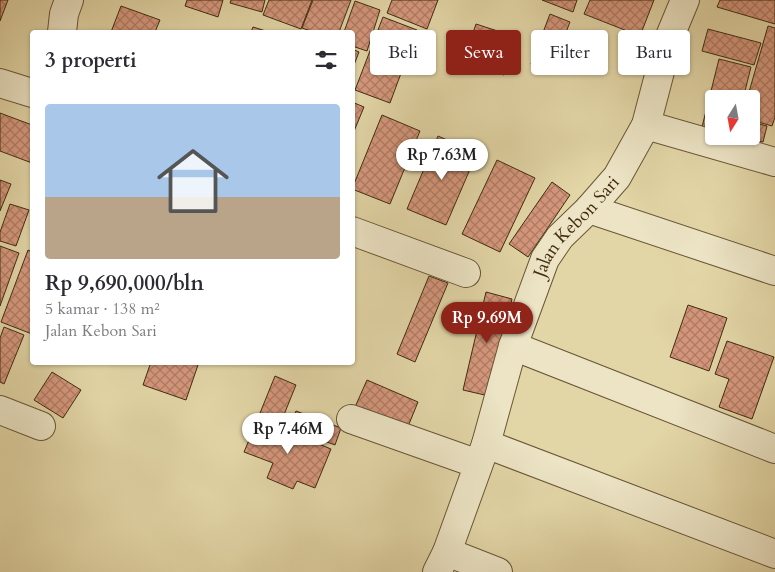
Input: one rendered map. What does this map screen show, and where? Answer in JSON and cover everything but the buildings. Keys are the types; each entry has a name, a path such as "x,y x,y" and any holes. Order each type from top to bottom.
{"street":[{"path":"62,30 64,14 69,0"},
{"name":"Jalan Kebon Sari","path":"442,562 482,454 513,346 545,259 560,237 589,209 617,177 646,125 668,41 684,0"},
{"path":"0,83 30,92"},
{"path":"646,125 775,162"},
{"path":"589,209 775,271"},
{"path":"355,232 466,273"},
{"path":"513,346 775,449"},
{"path":"0,410 41,426"},
{"path":"351,419 482,454 775,554"},
{"path":"442,562 498,572"}]}
